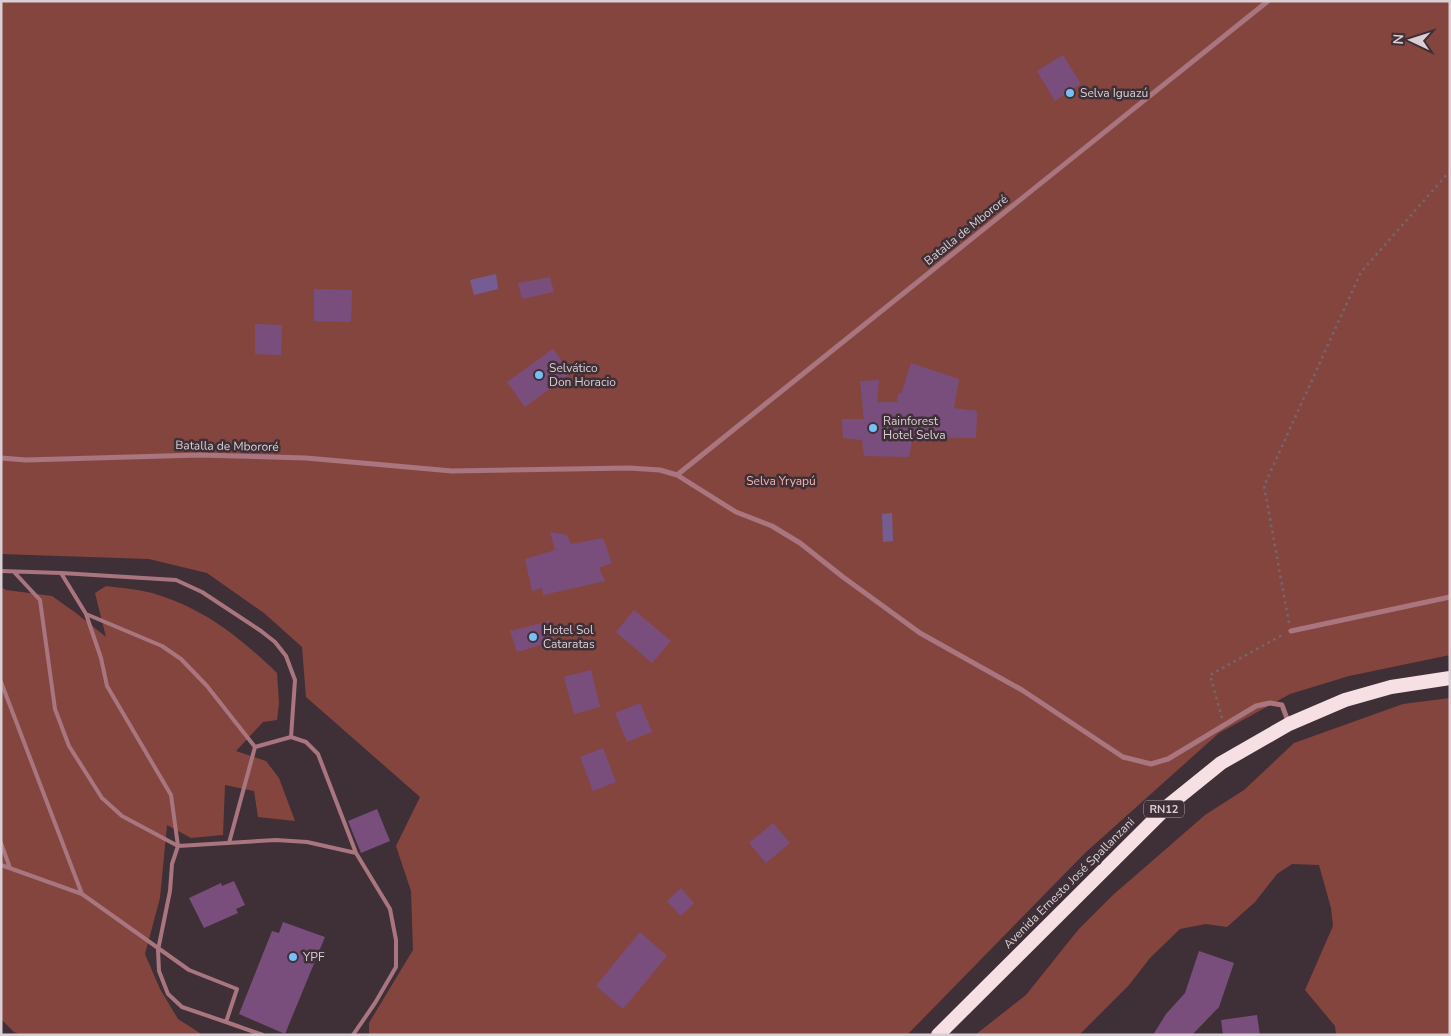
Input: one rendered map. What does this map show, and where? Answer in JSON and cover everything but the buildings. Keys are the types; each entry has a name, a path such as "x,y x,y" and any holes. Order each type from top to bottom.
{"highway":[{"name":"Avenida Ernesto José Spallanzani","path":"938,1035 1169,805 1222,763 1290,724 1345,700 1391,687 1450,678"}],"street":[{"name":"Batalla de Mbororé","path":"677,475 1268,1"},
{"name":"Batalla de Mbororé","path":"1,458 26,460 199,455 306,458 452,471 629,468 660,470 677,475 736,512 772,526 800,543 920,633 1022,690 1123,757 1150,764 1168,759 1256,706 1270,702 1282,705 1290,724"},
{"path":"1290,631 1450,597"}],"lane":[{"path":"1,571 176,580 202,592 261,631 275,642 286,656 295,680 291,737"},
{"path":"14,572 40,600 55,709 69,746 102,798 122,816 178,846 276,840 307,842 356,853"},
{"path":"61,573 86,614 101,658 107,686 171,795 178,846 172,864 170,891 158,950 159,971 168,994 182,1007 263,1035"},
{"path":"86,614 162,646 181,659 207,686 255,747"},
{"path":"1,682 82,894"},
{"path":"255,747 291,737 306,742 318,754 356,853 390,909 396,940 396,967 376,1003 353,1035"},
{"path":"229,843 255,747"},
{"path":"1,843 10,868"},
{"path":"1,865 82,894 158,950 189,970 237,989 226,1022"}],"path":[{"path":"1224,726 1210,675 1290,631 1264,486 1361,272 1450,171"}],"green space":[{"name":"Selva Yryapú","path":"1,1 1450,1 1450,655 1349,676 1290,694 1219,733 1085,853 907,1035 369,1035 369,1023 413,950 411,891 396,846 420,797 306,697 302,647 264,613 207,573 149,559 1,554"},
{"path":"106,586 152,593 171,599 204,615 234,635 277,673 279,703 277,720 263,722 236,751 266,761 279,778 295,821 258,817 254,791 225,785 223,835 191,838 167,825 160,898 145,954 160,989 178,1019 203,1035 22,1035 14,1032 1,1019 1,587 6,590 52,596 106,637 95,593"},
{"path":"1450,698 1450,1035 1336,1035 1335,1026 1305,990 1333,926 1331,908 1319,865 1292,864 1277,874 1255,902 1227,927 1206,924 1180,929 1150,958 1129,985 1079,1035 975,1035 1026,995 1078,930 1113,895 1205,815 1244,790 1294,743 1403,704"}],"shaded area":[{"path":"496,274 498,289 474,295 470,280"},
{"path":"892,513 893,541 883,542 882,514"}],"place":[{"name":"Selva Iguazú","path":"1070,93"},
{"name":"Selvático Don Horacio","path":"539,375"},
{"name":"Rainforest Hotel Selva","path":"873,428"},
{"name":"Hotel Sol Cataratas","path":"533,637"},
{"name":"YPF","path":"293,957"}]}
